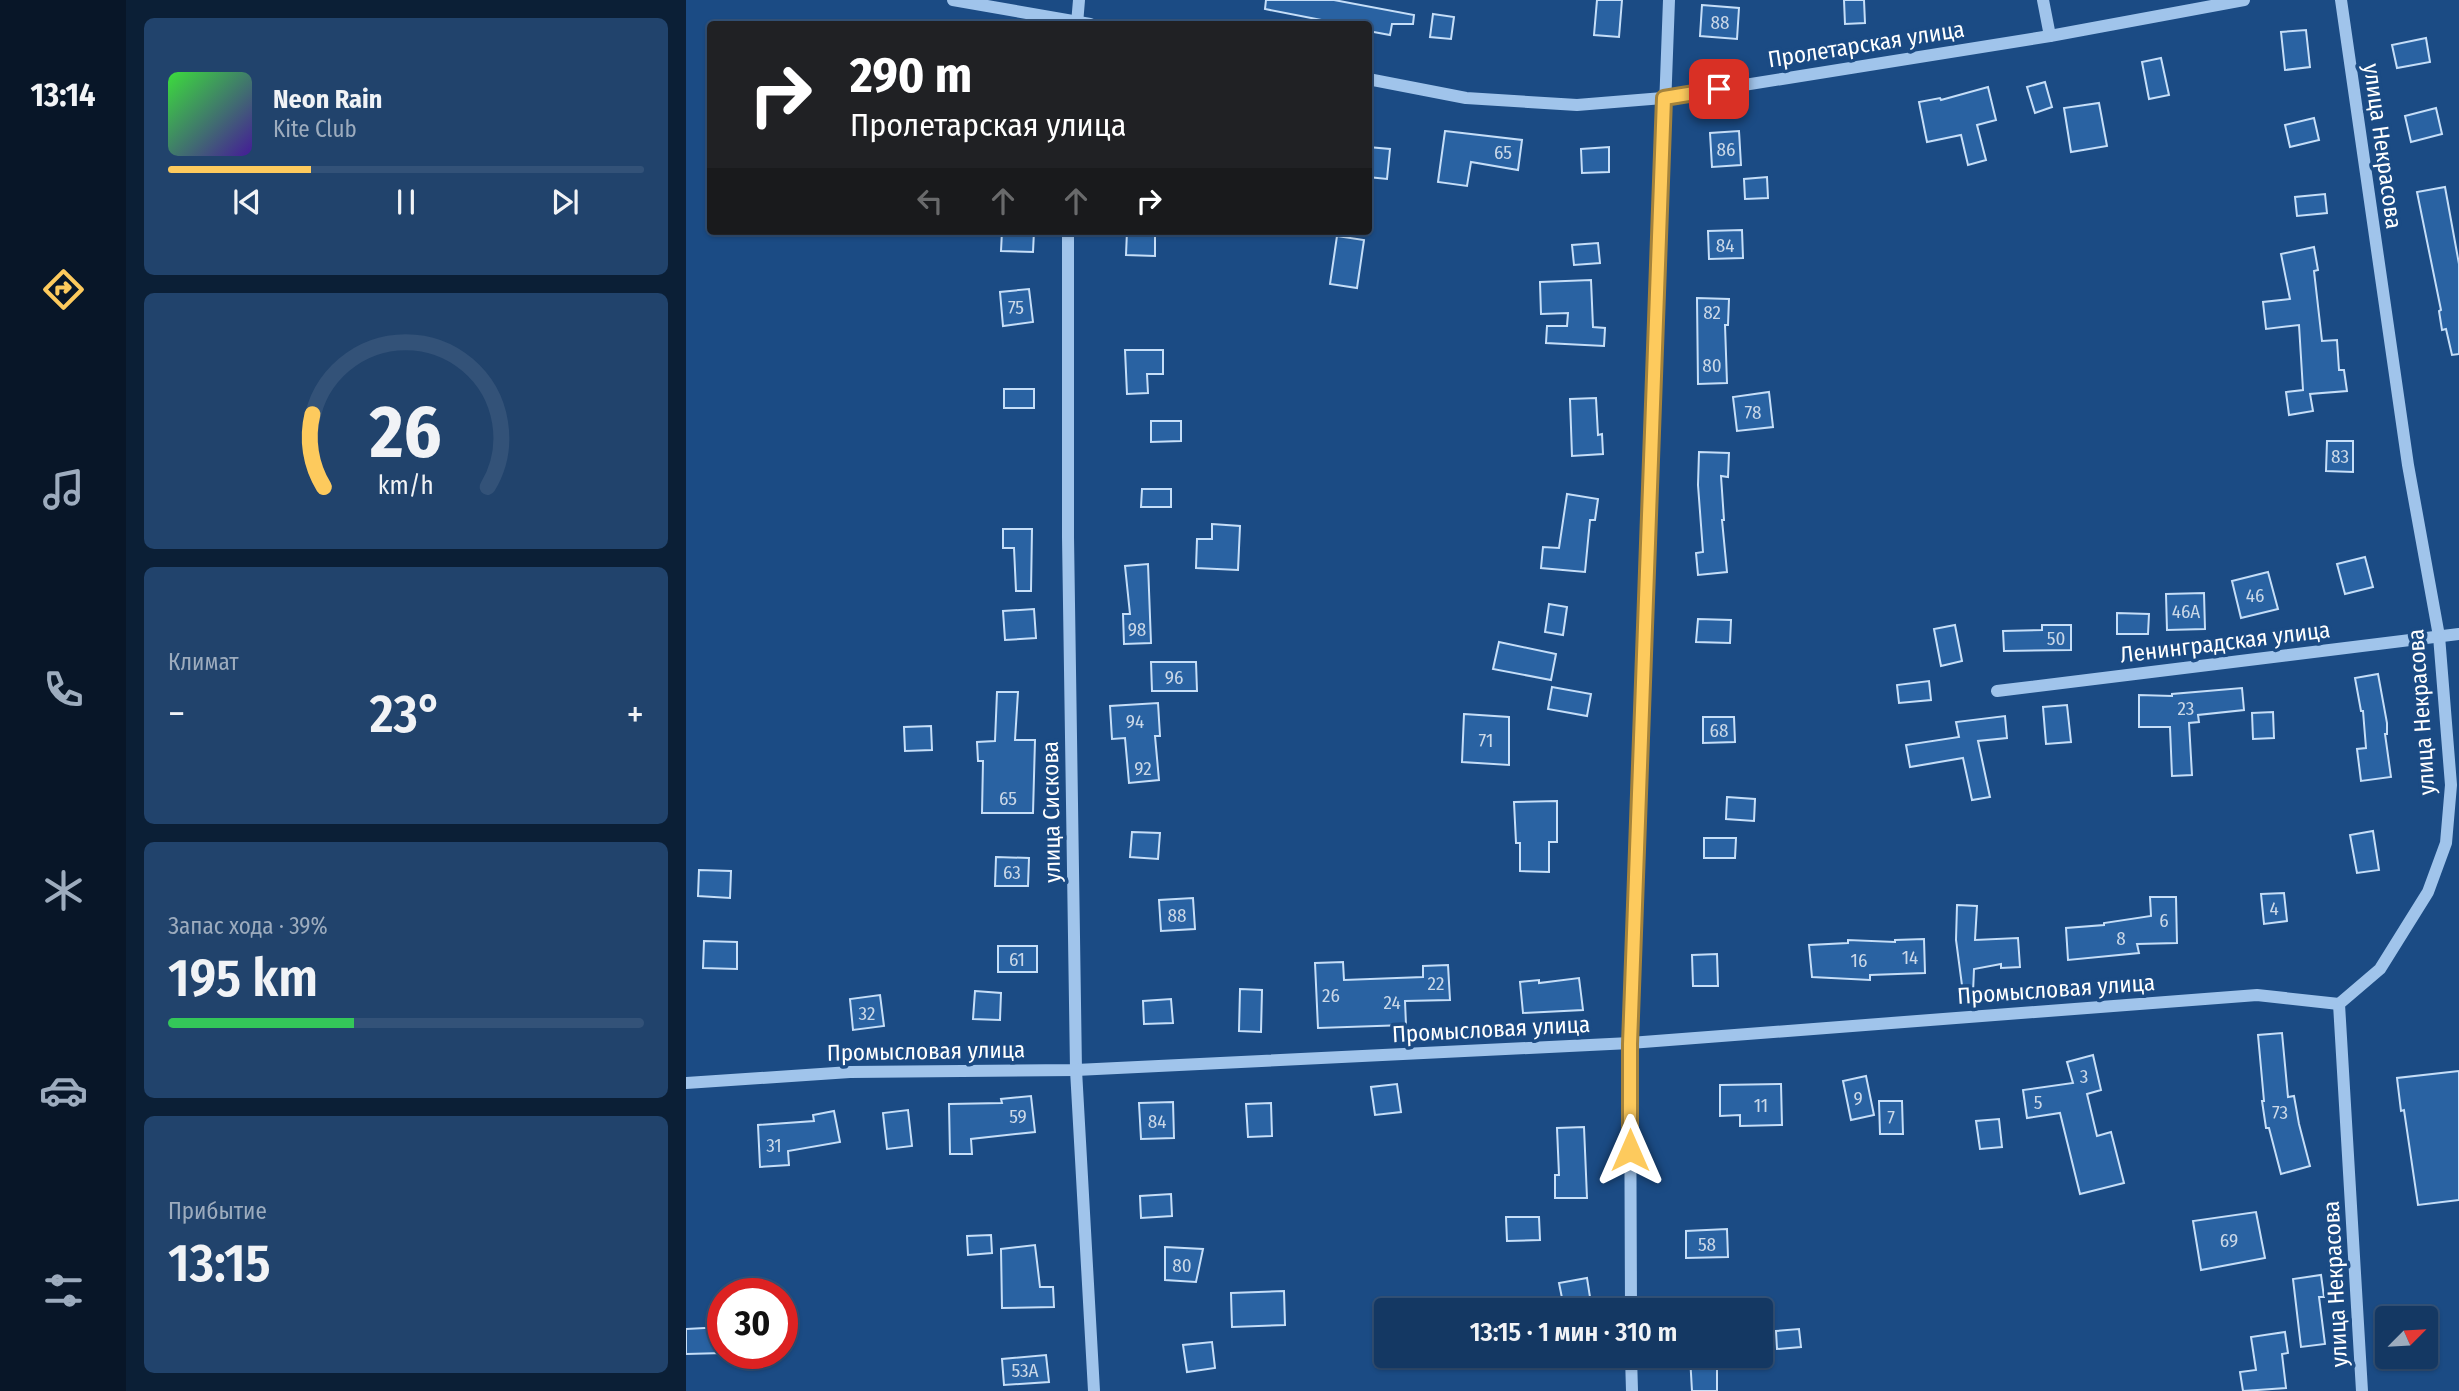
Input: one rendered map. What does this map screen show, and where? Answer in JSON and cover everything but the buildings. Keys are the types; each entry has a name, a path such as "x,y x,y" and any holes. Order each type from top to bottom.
{"street":[{"path":"953,0 1066,21"},
{"path":"1077,21 1079,0"},
{"path":"1631,1298 1630,1044 1668,0"},
{"path":"2043,0 2050,36"},
{"name":"Пролетарская улица","path":"1372,80 1466,98 1577,105 1664,98 2050,36 2244,0"},
{"name":"улица Некрасова","path":"2341,0 2408,465 2439,636 2451,785 2446,843 2428,892 2380,969 2339,1004 2362,1391"},
{"name":"улица Сискова","path":"1068,235 1068,537 1076,1070 1094,1391"},
{"name":"Ленинградская улица","path":"1997,691 2459,634"},
{"name":"Промысловая улица","path":"686,1083 850,1072 1076,1070 1630,1044 2257,995 2339,1004"},
{"path":"1631,1368 1632,1391"}],"route":[{"path":"1630,1150 1630,1044 1664,98 1719,89"}]}
